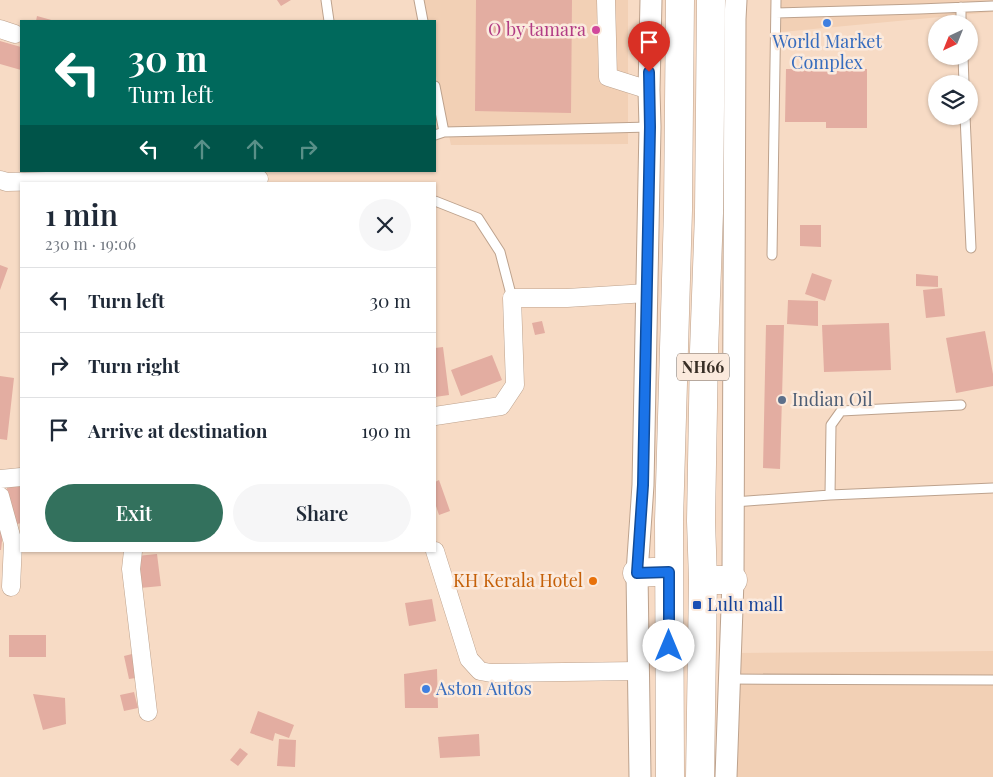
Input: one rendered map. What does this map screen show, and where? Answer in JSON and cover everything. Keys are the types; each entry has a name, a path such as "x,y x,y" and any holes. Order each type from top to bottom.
{"highway":[{"name":"NH66","path":"670,777 669,521 678,210 680,0"},
{"name":"NH66","path":"700,777 701,521 709,213 711,0"},
{"path":"637,573 669,572"},
{"path":"702,580 733,580"}],"street":[{"path":"606,0 608,77 649,90"},
{"path":"640,777 637,573 643,485 651,0"},
{"path":"726,777 733,580 736,0"},
{"path":"0,180 7,182 165,178 260,179"},
{"path":"436,416 501,406 515,385 512,298 567,298 647,293"},
{"path":"0,479 20,477"},
{"path":"0,496 13,543 11,587"},
{"path":"133,552 131,569 148,712"},
{"path":"435,552 469,658 480,671 491,673 638,671"}],"lane":[{"path":"326,0 329,20"},
{"path":"419,0 423,20"},
{"path":"772,255 776,0"},
{"path":"776,13 919,5 993,6"},
{"path":"961,7 961,15"},
{"path":"436,98 439,134 650,127"},
{"path":"966,125 971,248"},
{"path":"436,201 478,218 500,252 512,298"},
{"path":"830,495 831,425 841,411 961,405"},
{"path":"734,502 830,495 993,488"},
{"path":"729,679 993,680"}],"shaded area":[{"path":"421,0 628,0 628,144 451,145 436,76 436,20 425,20"},
{"name":"World Market Complex","path":"771,0 993,0 993,12 961,15 928,15 928,18 771,33"},
{"path":"993,651 993,777 734,777 735,653"}],"building":[{"path":"277,0 291,0 281,6"},
{"path":"476,0 572,0 571,113 475,111"},
{"path":"37,16 51,20 36,20"},
{"path":"0,41 20,47 20,70 0,64"},
{"path":"786,69 867,69 867,128 826,128 826,122 785,122"},
{"path":"800,225 821,225 821,247 800,246"},
{"path":"0,265 8,268 0,290"},
{"path":"812,273 832,280 825,301 805,294"},
{"path":"916,274 938,276 938,287 916,286"},
{"path":"942,288 945,316 926,318 923,290"},
{"path":"788,300 818,301 818,326 787,324"},
{"path":"542,321 545,333 535,335 532,323"},
{"path":"889,323 891,370 824,372 822,325"},
{"path":"766,325 784,325 780,469 763,468"},
{"path":"985,331 993,374 993,386 956,393 946,338"},
{"path":"443,347 449,395 436,397 436,348"},
{"path":"492,355 502,380 461,396 451,370"},
{"path":"0,376 14,378 7,440 0,439"},
{"path":"439,480 450,511 439,515 436,506 436,482"},
{"path":"20,481 20,523 13,525 6,483"},
{"path":"0,522 4,523 1,550 0,550"},
{"path":"157,554 161,586 140,588 137,556"},
{"path":"432,599 436,621 409,626 405,603"},
{"path":"9,635 46,635 46,657 9,657"},
{"path":"136,653 142,677 129,679 124,656"},
{"path":"437,669 438,708 405,708 404,674"},
{"path":"134,692 138,708 124,711 120,695"},
{"path":"33,694 65,698 66,724 43,730"},
{"path":"258,711 294,725 289,738 275,733 273,741 250,733"},
{"path":"479,734 480,756 440,758 438,737"},
{"path":"279,739 296,740 295,767 277,766"},
{"path":"240,748 248,754 238,766 230,760"}],"place":[{"name":"World Market Complex","path":"827,23"},
{"name":"O by tamara","path":"596,30"},
{"name":"Indian Oil","path":"782,400"},
{"name":"KH Kerala Hotel","path":"593,581"},
{"name":"Lulu mall","path":"697,605"},
{"name":"Aston Autos","path":"426,689"}],"route":[{"path":"649,72 650,127 644,466 637,573 669,572 669,646"}]}
